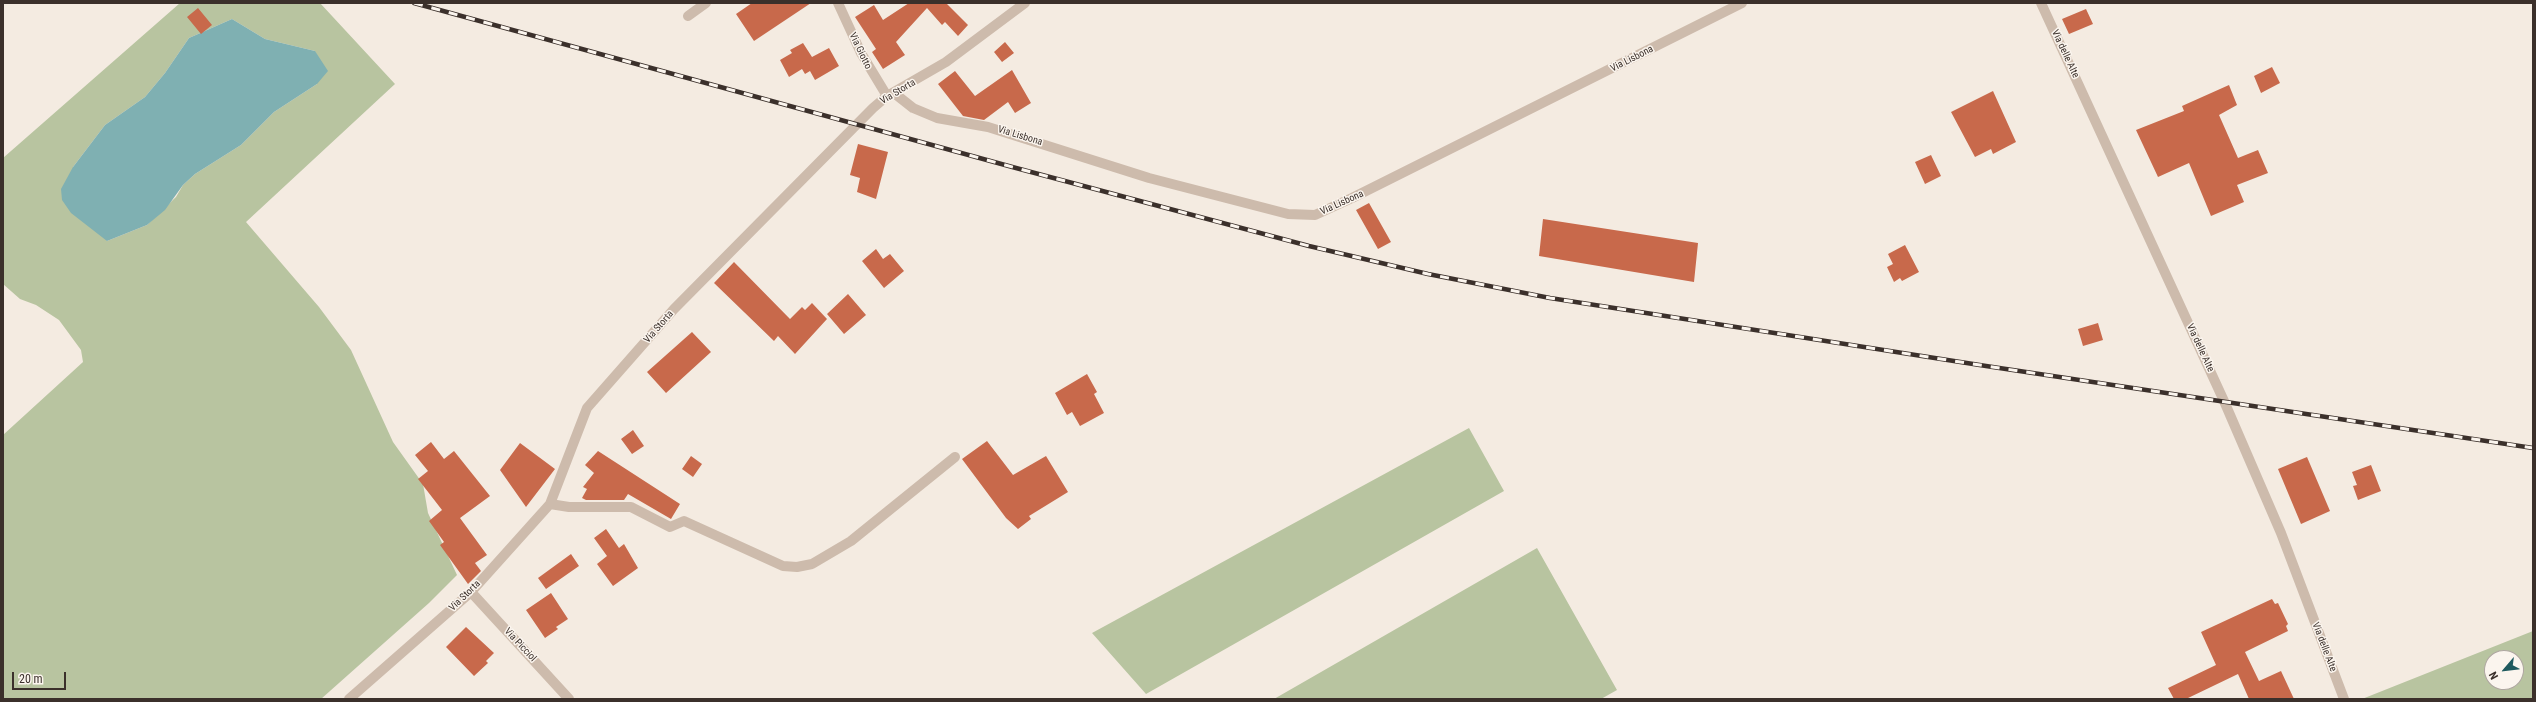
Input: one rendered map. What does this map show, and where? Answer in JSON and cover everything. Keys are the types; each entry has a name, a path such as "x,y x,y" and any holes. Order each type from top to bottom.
{"street":[{"path":"688,16 706,3"},
{"name":"Via Giotto","path":"838,3 864,58 890,95"},
{"name":"Via Storta","path":"349,699 471,592 550,504 587,408 674,309 734,246 890,95 946,62 1025,3"},
{"name":"Via Lisbona","path":"890,95 913,108 937,118 988,126 1149,178 1288,214 1315,215 1352,198 1742,3"},
{"name":"Via delle Alte","path":"2041,3 2224,401 2281,533 2344,699"},
{"path":"550,504 569,507 631,507 670,526 684,521 783,566 797,567 812,564 852,541 955,457"},
{"name":"Via Picciol","path":"471,592 569,699"}],"green space":[{"path":"180,3 320,3 395,84 246,222 319,307 351,350 393,442 423,484 428,513 457,575 429,603 321,699 3,699 3,435 83,362 81,350 59,320 36,305 20,299 3,284 3,158","holes":["232,19 265,39 315,51 317,84 274,112 241,145 195,174 183,185 176,197 147,225 107,241 73,167 105,125 145,97 165,73 189,38"]},
{"path":"1469,428 1504,491 1146,694 1092,633"},
{"path":"1537,548 1617,690 1601,699 1274,699"},
{"path":"2533,631 2533,699 2362,699 2484,650 2484,690 2524,690 2524,650 2485,650"}],"water":[{"path":"232,19 265,39 315,51 328,71 317,84 274,112 241,145 195,174 183,185 165,210 147,225 107,241 71,213 62,200 61,189 73,167 105,125 145,97 165,73 189,38"}],"building":[{"path":"752,3 811,3 754,41 736,14"},
{"path":"909,3 946,3 968,25 958,36 945,22 942,25 927,8 896,42 905,55 883,69 872,52 876,49 855,17 874,5 883,20"},
{"path":"198,8 212,25 201,34 187,17"},
{"path":"2086,9 2093,24 2069,34 2062,19"},
{"path":"1005,42 1014,53 1002,62 994,52"},
{"path":"803,43 812,57 829,48 839,66 815,80 810,71 805,74 802,69 789,77 780,60 792,53 790,50"},
{"path":"2272,67 2280,83 2261,93 2254,76"},
{"path":"1012,70 1031,103 1015,113 1008,102 984,120 963,116 938,84 955,71 975,96"},
{"path":"2229,85 2237,105 2219,115 2238,158 2258,150 2268,173 2237,185 2244,202 2211,216 2189,163 2158,177 2136,130 2184,111 2182,106"},
{"path":"1993,91 2016,142 1993,154 1991,149 1975,157 1951,112"},
{"path":"858,144 888,152 876,199 857,192 860,178 850,175"},
{"path":"1931,155 1941,176 1925,184 1915,162"},
{"path":"1369,203 1391,242 1378,249 1356,210"},
{"path":"1543,219 1698,243 1694,282 1539,256"},
{"path":"1905,245 1919,272 1902,281 1900,278 1894,282 1887,267 1893,264 1888,254"},
{"path":"876,249 883,259 890,254 904,271 884,288 862,261"},
{"path":"734,262 790,319 802,307 805,310 812,303 827,319 795,354 778,336 774,341 714,283"},
{"path":"848,294 866,315 844,334 827,314"},
{"path":"2098,323 2103,340 2083,346 2078,329"},
{"path":"692,332 711,352 666,393 647,372"},
{"path":"1087,374 1097,392 1094,394 1104,413 1080,426 1072,412 1067,415 1055,393"},
{"path":"633,430 644,446 632,454 621,439"},
{"path":"987,441 1013,475 1046,456 1068,492 1029,516 1031,519 1018,529 1006,518 962,459"},
{"path":"431,442 444,459 454,451 490,496 460,518 487,555 475,563 481,571 468,584 440,545 444,542 429,521 442,510 418,479 428,471 415,455"},
{"path":"520,443 555,469 526,507 500,470"},
{"path":"598,451 680,504 671,519 628,494 624,500 586,500 582,498 587,489 583,487 594,473 585,465"},
{"path":"691,456 702,464 693,477 682,469"},
{"path":"2307,457 2330,511 2301,524 2278,469"},
{"path":"2371,465 2381,491 2358,500 2353,486 2357,485 2352,472"},
{"path":"606,529 619,548 624,544 638,568 613,586 597,564 607,556 594,538"},
{"path":"571,554 579,566 546,589 538,578"},
{"path":"551,593 568,619 556,627 558,629 545,638 526,610"},
{"path":"2272,599 2275,604 2278,603 2288,624 2286,626 2288,631 2245,652 2259,681 2281,671 2294,699 2249,699 2238,674 2186,699 2174,699 2168,688 2216,665 2201,632"},
{"path":"466,627 494,653 486,661 488,663 474,676 446,647"}],"railway":[{"path":"414,3 1016,168 1309,246 1428,274 1550,298 1986,366 2533,448"}]}
